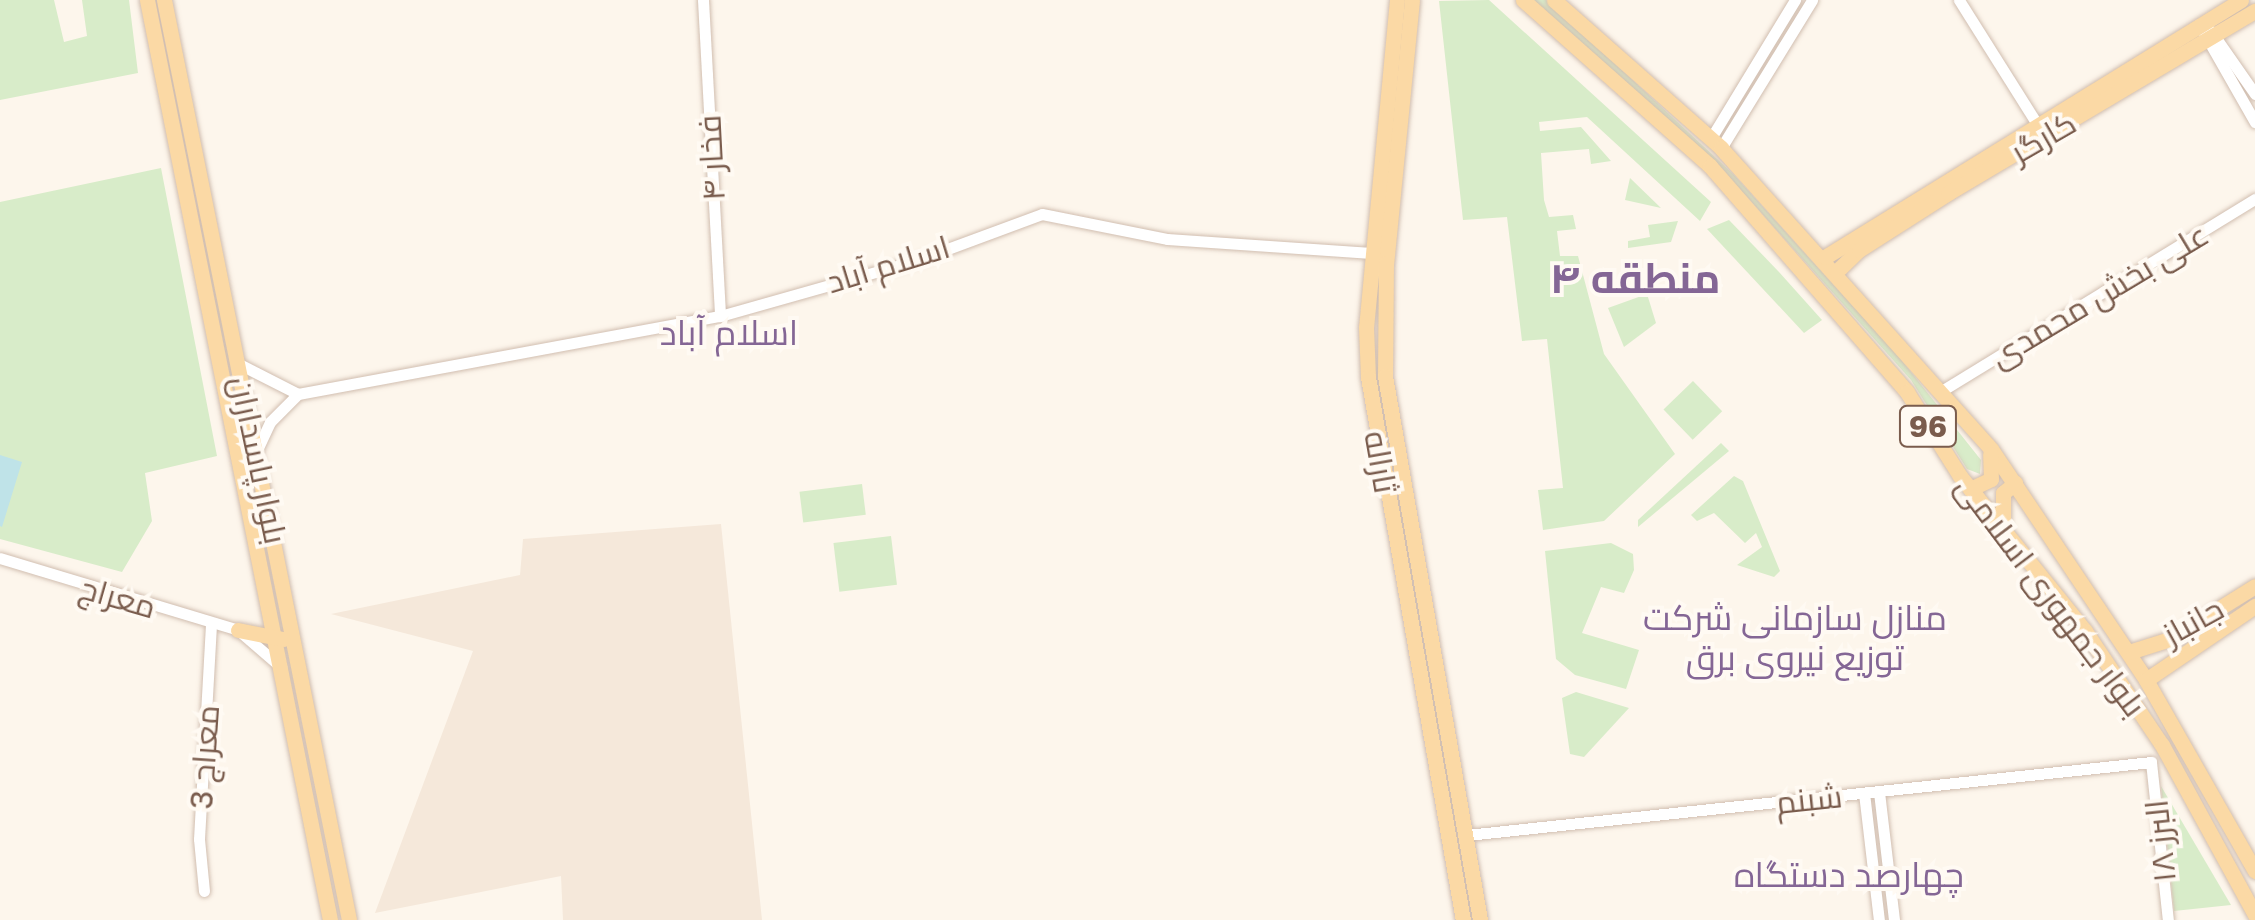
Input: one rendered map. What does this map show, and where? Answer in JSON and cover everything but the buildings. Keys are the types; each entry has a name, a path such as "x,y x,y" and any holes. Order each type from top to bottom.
{"main road":[{"name":"بلوار پاسداران","path":"146,0 330,920"},
{"name":"بلوار پاسداران","path":"164,0 296,641 349,920"},
{"name":"ثاراله","path":"1396,0 1372,253 1368,376 1467,836 1480,920"},
{"name":"ثاراله","path":"1412,0 1383,330 1396,502 1462,920"},
{"name":"بلوار جمهوری اسلامی","path":"1523,0 1710,166 1908,392 1970,489 2085,631 2162,745 2255,914"},
{"name":"بلوار جمهوری اسلامی","path":"1554,0 1716,143 1826,257 1985,442 2129,652 2255,870"},
{"name":"کارگر","path":"2010,147 2037,124 2241,0"},
{"name":"کارگر","path":"1826,257 1854,245 2010,147 2255,11"},
{"name":"کارگر","path":"1838,271 1854,245"},
{"path":"1970,489 1991,479 1996,467 1985,442"},
{"path":"2004,530 1999,507 2016,483"},
{"name":"جانباز","path":"2129,652 2170,639 2255,586"},
{"name":"جانباز","path":"2146,680 2255,606"},
{"path":"238,630 296,641"},
{"path":"2151,762 2162,745"}],"street":[{"name":"فخار ۴","path":"703,0 720,316"},
{"path":"1716,143 1720,124 1795,0"},
{"path":"1716,143 1733,131 1812,0"},
{"path":"1959,0 2037,124"},
{"path":"2199,24 2255,94"},
{"path":"2210,37 2255,122"},
{"path":"1720,124 1733,131"},
{"name":"علی بخش محمدی","path":"1942,390 2255,199"},
{"name":"اسلام آباد","path":"298,394 720,316 915,261 1042,214 1166,239 1372,253"},
{"path":"239,364 298,394 270,422 257,450"},
{"name":"معراج","path":"0,558 238,630"},
{"path":"238,630 259,625 268,604"},
{"name":"معراج 3","path":"204,891 199,838 210,623"},
{"path":"238,630 280,668"},
{"name":"شبنم","path":"1467,836 2151,762"},
{"name":"البرز ۱۸","path":"2151,762 2168,920"},
{"path":"1879,792 1894,920"},
{"path":"1864,793 1879,920"}],"shaded area":[{"path":"721,524 762,920 563,920 561,876 375,913 473,651 331,614 520,575 523,539"}],"green space":[{"path":"0,0 54,0 64,42 87,36 82,0 129,0 138,73 0,100"},
{"path":"1489,0 1711,202 1700,221 1587,117 1539,122 1540,131 1581,127 1611,161 1591,164 1589,149 1541,153 1544,200 1549,217 1573,215 1576,229 1557,231 1560,256 1578,256 1604,354 1675,454 1604,521 1543,530 1538,490 1563,488 1547,339 1522,341 1507,217 1463,220 1439,1"},
{"path":"1534,0 1546,0 1733,174 1899,357 1981,460 1980,474 1967,469 1911,380 1749,199"},
{"path":"161,168 217,456 145,473 152,521 122,572 0,539 0,202"},
{"path":"1630,178 1661,208 1625,200"},
{"path":"1729,220 1822,320 1804,333 1707,229"},
{"path":"1678,221 1671,242 1628,248 1628,241 1650,237 1648,225"},
{"path":"1647,294 1656,323 1624,347 1608,308"},
{"path":"1693,381 1722,411 1693,440 1664,409"},
{"path":"1721,443 1729,451 1638,527 1638,520"},
{"path":"1734,476 1743,481 1780,571 1774,577 1737,565 1762,547 1756,533 1745,543 1714,513 1697,521 1691,515"},
{"path":"862,484 866,515 803,522 799,492"},
{"path":"891,536 897,585 839,592 833,543"},
{"path":"1611,543 1633,554 1634,570 1624,593 1601,587 1582,633 1639,650 1626,689 1575,675 1556,659 1545,551"},
{"path":"1576,692 1629,708 1584,757 1570,754 1562,698"},
{"path":"2161,786 2231,905 2174,911"}],"water":[{"path":"0,455 22,462 2,527 0,526"}],"district":[{"name":"منطقه ۴","path":"1635,277"},
{"name":"اسلام آباد","path":"729,332"},
{"name":"منازل سازمانی شرکت توزیع نیروی برق","path":"1795,637"},
{"name":"چهارصد دستگاه","path":"1849,874"}]}
